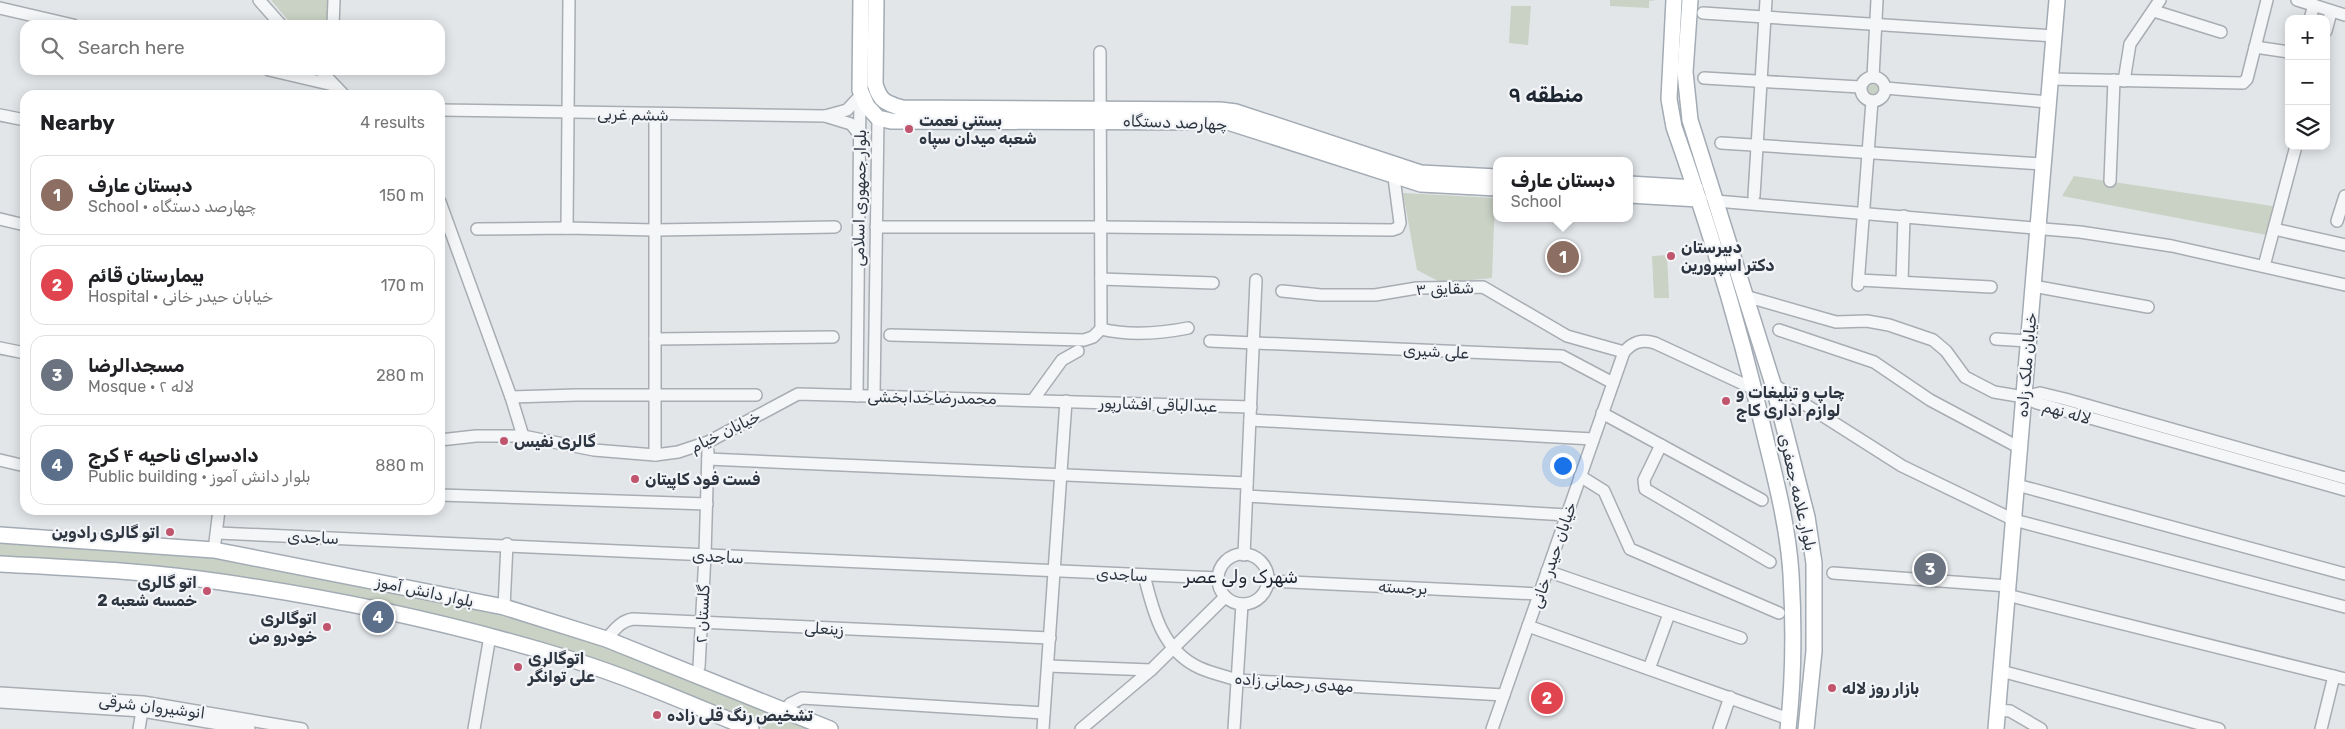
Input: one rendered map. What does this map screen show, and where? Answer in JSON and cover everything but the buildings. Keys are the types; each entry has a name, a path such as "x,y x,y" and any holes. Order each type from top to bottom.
{"main road":[{"name":"بلوار جمهوری اسلامی","path":"860,93 861,0"},
{"name":"چهارصد دستگاه","path":"876,0 875,84 879,96 888,104 902,108 1101,115 1228,122 1421,178 1493,187"},
{"name":"بلوار علامه جعفری","path":"1674,0 1670,99 1674,127 1730,297 1754,389 1782,511 1791,572 1794,652 1789,724"},
{"name":"بلوار علامه جعفری","path":"1690,0 1686,101 1692,127 1773,384 1805,509 1811,542 1814,563 1814,651 1806,729"},
{"name":"خیابان ملک زاده","path":"1996,729 2056,0"},
{"path":"860,93 867,106 878,118"},
{"name":"چهارصد دستگاه","path":"878,118 891,121 1101,115"},
{"name":"چهارصد دستگاه","path":"1421,178 1493,177"},
{"path":"1633,185 1697,193"},
{"path":"1633,195 1697,193"},
{"path":"1782,511 1795,517 1801,515 1805,509"},
{"path":"1787,545 1791,536 1797,532 1805,534 1811,542"},
{"name":"بلوار دانش آموز","path":"0,535 214,550 504,608 606,639 830,729"},
{"name":"بلوار دانش آموز","path":"0,564 129,572 221,582 386,611 490,636 575,661 751,729"}],"street":[{"path":"259,0 277,20"},
{"path":"333,20 334,0"},
{"path":"567,228 569,0"},
{"path":"1754,196 1766,0"},
{"path":"1873,76 1877,0"},
{"path":"2110,181 2119,81 2130,44 2160,0"},
{"path":"2050,79 2243,83 2247,79 2267,0"},
{"path":"2296,0 2345,15"},
{"path":"2311,15 2314,5"},
{"path":"0,8 52,20"},
{"path":"2154,11 2221,32"},
{"path":"1703,13 2054,36"},
{"path":"2255,47 2285,51"},
{"path":"890,335 1084,340 1093,337 1101,329 1100,52"},
{"path":"292,75 332,84"},
{"path":"324,75 339,90"},
{"path":"1873,76 1882,81 1885,88 1880,99 1872,102 1864,99 1860,87 1864,80 1873,76"},
{"path":"1704,78 1860,87"},
{"path":"1885,88 2048,102"},
{"path":"825,116 847,110 860,93"},
{"name":"بلوار جمهوری اسلامی","path":"857,396 860,93"},
{"path":"1872,102 1858,282 1902,282 1991,287"},
{"name":"ششم غربی","path":"445,110 825,116"},
{"path":"655,114 655,455"},
{"path":"0,115 20,119"},
{"path":"825,116 851,124 860,135"},
{"name":"بلوار جمهوری اسلامی","path":"874,396 878,118"},
{"path":"1721,143 2043,164"},
{"path":"2264,266 2295,150"},
{"path":"876,227 1392,230 1398,228 1400,223 1393,170"},
{"path":"2337,221 2345,196"},
{"path":"1716,201 2038,227 2172,246 2345,285"},
{"path":"1902,282 1904,216"},
{"path":"0,219 20,224"},
{"path":"445,220 511,397 523,436"},
{"path":"478,229 567,228 655,230 835,227"},
{"path":"2274,229 2345,245"},
{"path":"1101,279 1213,283"},
{"path":"1244,554 1256,280"},
{"path":"2033,286 2148,307"},
{"name":"شقایق ۳","path":"1282,291 1321,295 1375,295 1417,288 1483,287 1567,336 1624,352"},
{"name":"لاله نهم","path":"1745,296 1836,322 1876,322 1919,335 1941,345 1965,378 1994,392 2024,396 2040,393 2065,399 2340,483"},
{"path":"1101,329 1122,334 1160,333 1188,328"},
{"path":"1779,330 1874,362 1930,400 2020,448"},
{"path":"655,339 833,337"},
{"path":"1996,339 2028,342"},
{"path":"1624,352 1630,346 1646,340 1754,389"},
{"name":"علی شیری","path":"1210,341 1562,356 1613,383"},
{"path":"0,348 20,352"},
{"path":"1032,400 1062,360 1078,351"},
{"name":"خیابان حیدر خانی","path":"1492,729 1624,352"},
{"path":"1773,384 1902,466 2014,520 2345,607"},
{"name":"محمدرضاخدابخشی","path":"798,394 1066,401"},
{"name":"خیابان خیام","path":"445,439 476,436 523,436 594,450 655,455 678,452 708,442 798,394"},
{"path":"511,397 756,395"},
{"path":"1043,729 1066,401"},
{"name":"عبدالباقی افشارپور","path":"1066,401 1250,407"},
{"path":"1602,413 1762,500"},
{"path":"1250,420 1593,439"},
{"name":"گلستان ۲","path":"699,667 706,555 708,442"},
{"path":"1661,445 1644,480 1645,488 1770,562"},
{"path":"708,459 1247,483"},
{"path":"0,460 20,465"},
{"path":"1580,476 1604,490 1630,549 1779,613"},
{"path":"2016,485 2345,574"},
{"path":"445,495 707,504"},
{"path":"1247,496 1567,515"},
{"path":"214,550 220,515"},
{"name":"ساجدی","path":"218,533 507,544 1218,578"},
{"path":"504,608 507,544"},
{"path":"1244,554 1258,560 1267,573 1268,580 1266,588 1257,600 1242,604 1225,597 1218,585 1218,578 1220,570 1229,559 1244,554"},
{"path":"1547,571 1741,638"},
{"path":"1833,573 2008,590 2340,678 2321,729"},
{"name":"مهدی رحمانی زاده","path":"1144,575 1154,616 1171,648 1198,667 1237,680 1504,695"},
{"name":"برجسته","path":"1268,580 1539,594"},
{"path":"1082,729 1151,670 1171,648 1225,597"},
{"path":"1234,729 1242,604"},
{"path":"1649,669 1669,614"},
{"name":"زینعلی","path":"606,639 625,620 1050,638"},
{"path":"1528,626 1730,697 1789,724"},
{"path":"474,729 490,636"},
{"path":"1048,666 1151,670"},
{"path":"2001,671 2219,729"},
{"name":"انوشیروان شرقی","path":"0,693 143,702 302,729"},
{"path":"1719,729 1730,697"},
{"path":"784,710 790,704 802,698 1044,713"},
{"name":"انوشیروان شرقی","path":"0,702 142,711 249,729"},
{"path":"1998,710 2010,711 2041,729"},
{"path":"139,729 142,711"}],"shaded area":[{"path":"271,0 328,0 327,20 288,20"},
{"path":"1610,0 1657,0 1649,1 1649,8 1610,6"},
{"path":"1511,6 1531,6 1528,45 1509,43"},
{"path":"1873,78 1881,81 1884,89 1881,97 1873,100 1865,97 1862,89 1865,81"},
{"path":"2074,176 2279,207 2272,236 2062,196"},
{"path":"1403,193 1493,198 1492,278 1442,283 1417,270"},
{"path":"1667,255 1669,298 1654,298 1652,256"},
{"path":"0,540 213,554 502,613 618,649 811,729 765,729 575,655 482,626 268,584 0,558"}],"place":[{"name":"بستنی نعمت شعبه میدان سپاه","path":"909,129"},
{"name":"دبیرستان دکتر اسپرورین","path":"1671,256"},
{"name":"دبستان عارف","path":"1563,257"},
{"name":"چاپ و تبلیغات و لوازم اداری کاج","path":"1726,401"},
{"name":"گالری نفیس","path":"504,441"},
{"name":"فست فود کاپیتان","path":"635,479"},
{"name":"اتو گالری رادوین","path":"170,532"},
{"name":"مسجدالرضا","path":"1930,569"},
{"name":"اتو گالری خمسه شعبه 2","path":"207,591"},
{"name":"دادسرای ناحیه ۴ کرج","path":"378,617"},
{"name":"اتوگالری خودرو من","path":"327,627"},
{"name":"اتوگالری علی توانگر","path":"518,667"},
{"name":"بازار روز لاله","path":"1832,688"},
{"name":"بیمارستان قائم","path":"1547,698"},
{"name":"تشخیص رنگ قلی زاده","path":"657,715"}],"district":[{"name":"منطقه ۹","path":"1546,95"},
{"name":"شهرک ولی عصر","path":"1241,577"}]}
